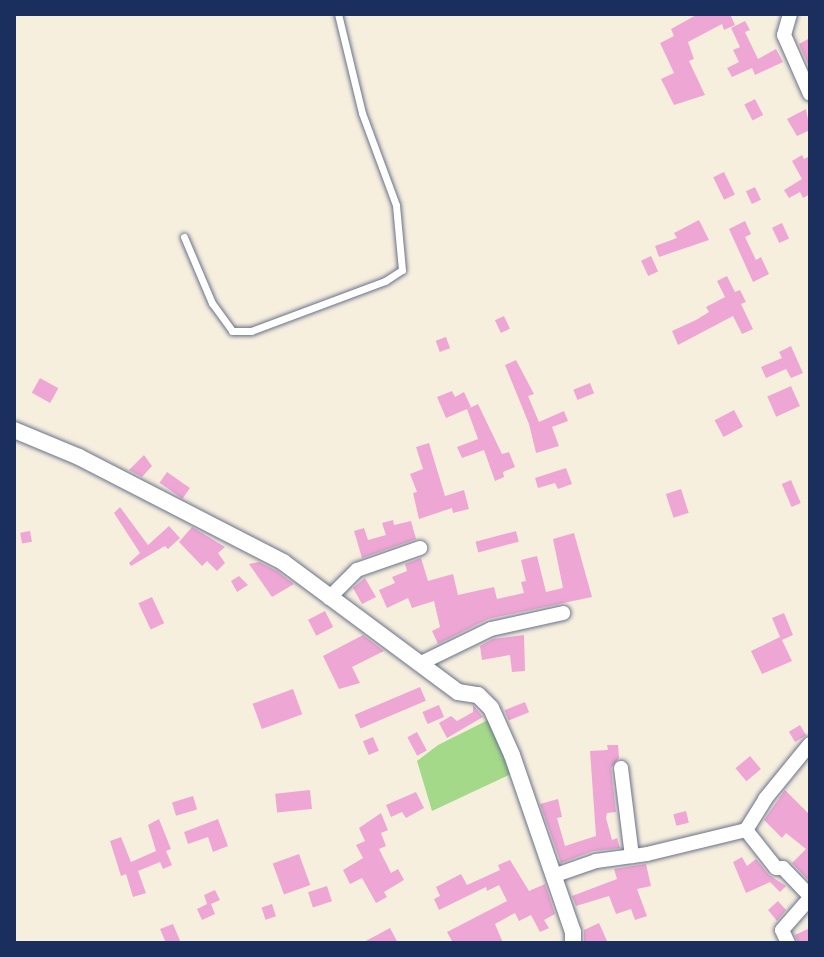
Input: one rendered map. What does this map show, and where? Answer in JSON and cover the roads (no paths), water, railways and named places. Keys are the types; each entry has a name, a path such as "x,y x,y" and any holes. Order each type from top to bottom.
{"street":[{"path":"790,14 784,35 810,94"},
{"path":"14,430 79,457 283,562 458,692 478,695 491,708 512,755 573,932 573,943"},
{"path":"329,598 357,570 420,548"},
{"path":"419,664 491,629 563,613"},
{"path":"553,876 596,861 746,830 765,799 810,744"},
{"path":"621,768 632,856"},
{"path":"746,830 776,868 783,868 810,897 782,930 788,943"}],"lane":[{"path":"184,237 212,303 232,331 251,331 385,281 402,270 396,205 362,113 338,14"}]}
